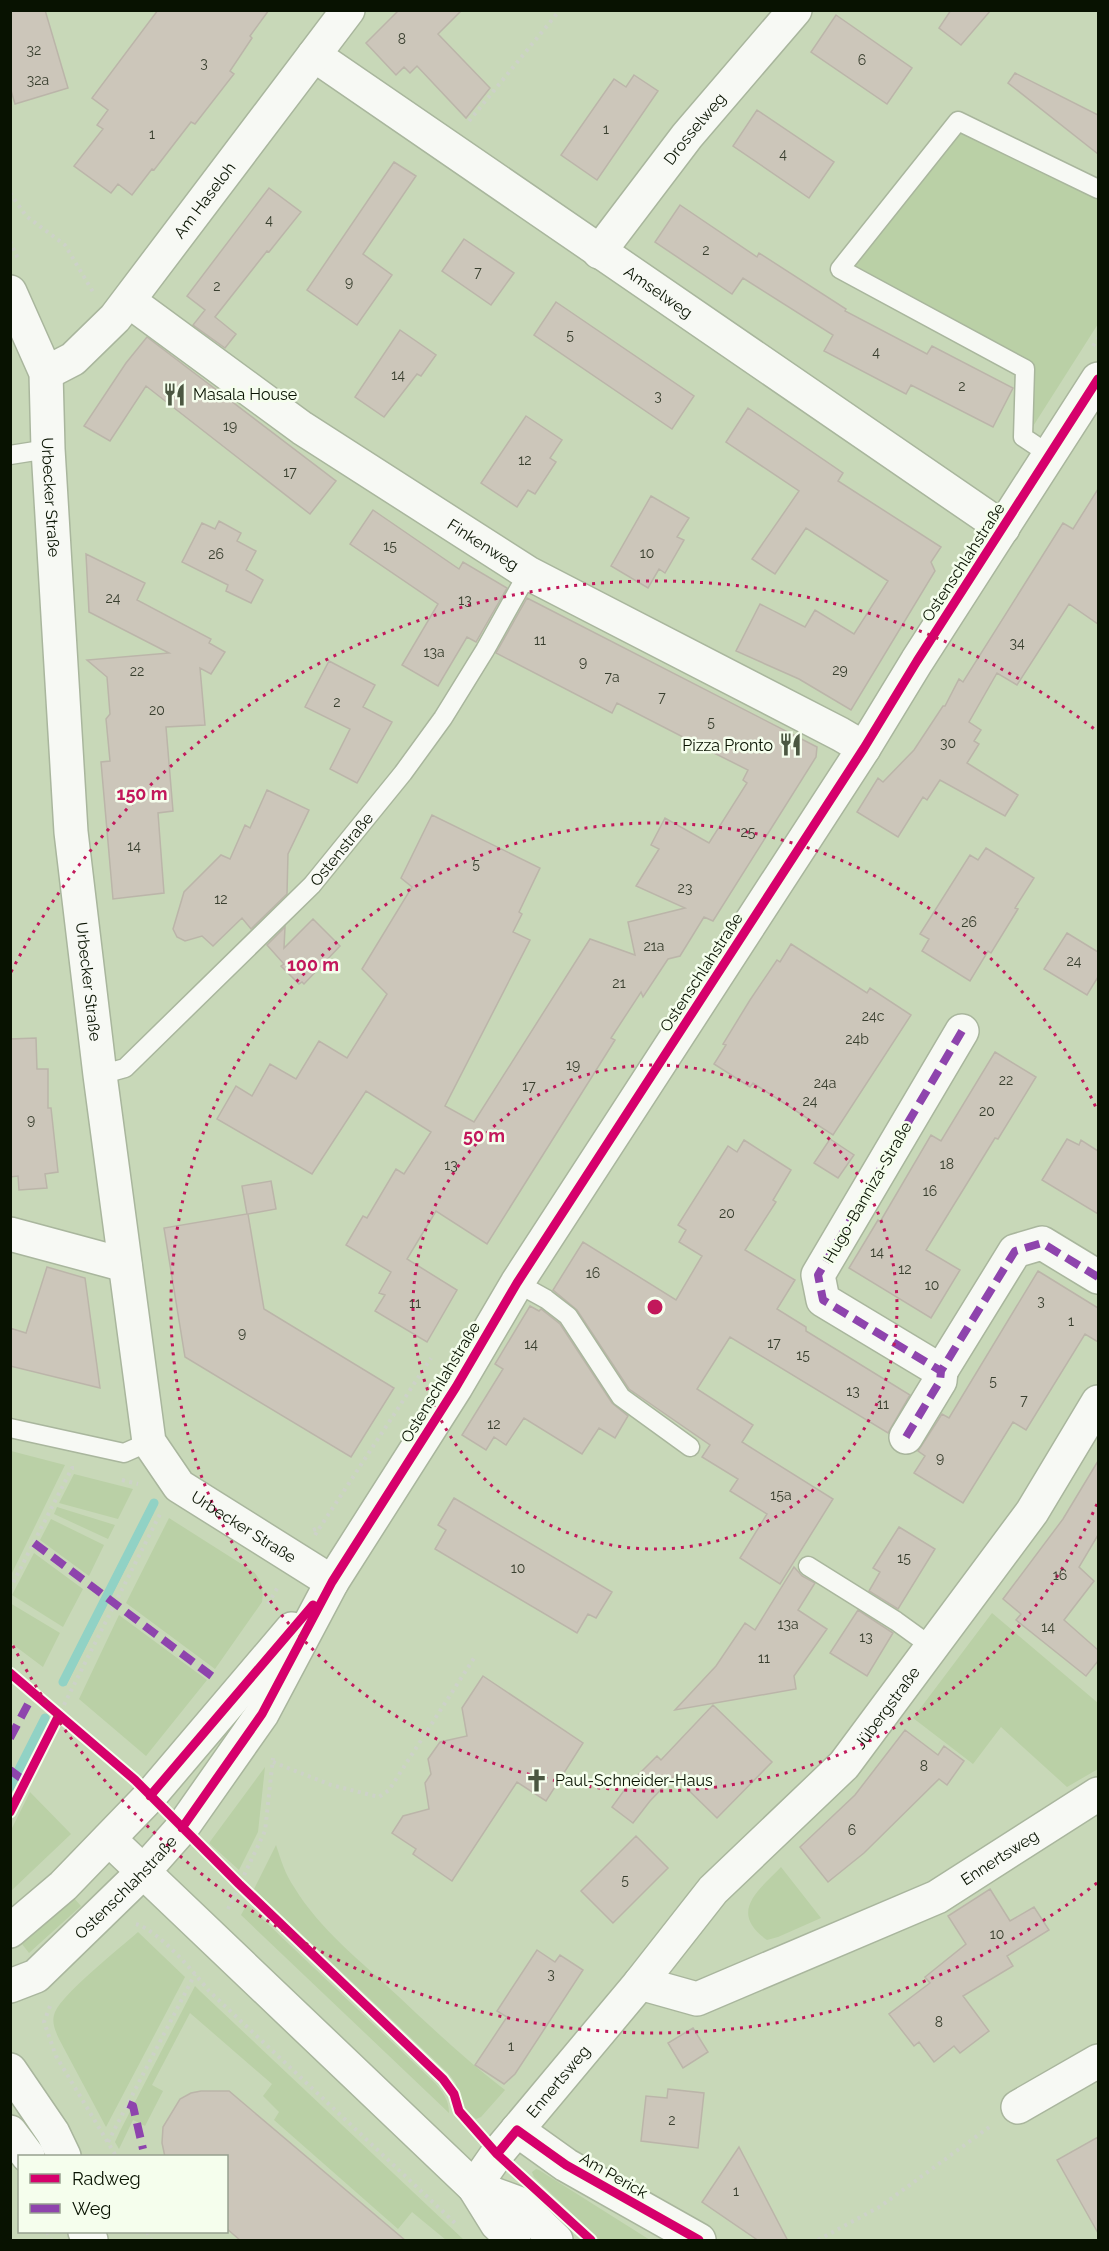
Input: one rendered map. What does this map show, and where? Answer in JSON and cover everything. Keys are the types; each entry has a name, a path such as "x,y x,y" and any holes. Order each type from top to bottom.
{"street":[{"name":"Am Haseloh","path":"46,373 73,359 115,318 114,299 314,55 348,10"},
{"name":"Drosselweg","path":"599,252 687,136 795,10"},
{"name":"Amselweg","path":"314,55 1003,528"},
{"name":"Urbecker Straße","path":"10,292 46,373 48,449 71,832 100,1075 149,1442 179,1486 332,1582"},
{"name":"Finkenweg","path":"114,299 302,428 528,573 864,748"},
{"name":"Ostenschlahstraße","path":"10,1986 36,1976 144,1872 182,1828 262,1714 332,1582 456,1387 518,1283 864,748 1098,380"},
{"name":"Hugo-Banniza-Straße","path":"941,1371 823,1300 818,1275 962,1031"},
{"path":"10,1234 125,1265"},
{"path":"906,1437 940,1381 941,1371 1015,1251 1042,1243 1098,1277"},
{"name":"Jübergstraße","path":"640,1983 713,1890 844,1765 1032,1512 1098,1402"},
{"name":"Ostenschlahstraße","path":"10,1931 63,1886 109,1839 163,1780 332,1582"},
{"name":"Ennertsweg","path":"474,2187 497,2154 640,1983 697,1999 937,1897 1098,1794"},
{"path":"109,1839 474,2187 497,2224 514,2241"},
{"path":"1017,2107 1098,2061"},
{"path":"10,2070 53,2133 63,2155"},
{"name":"Am Perick","path":"517,2130 566,2165 699,2241"},
{"path":"10,2132 27,2155"},
{"path":"474,2187 518,2203 556,2241"}],"lane":[{"path":"1050,455 1023,436 1025,369 840,269 958,121 1098,189"},
{"path":"10,455 48,449"},
{"name":"Ostenstraße","path":"100,1075 125,1068 312,885 403,773 443,718 485,650 528,573"},
{"path":"518,1283 546,1299 568,1316 621,1397 690,1447"},
{"path":"10,1428 124,1453 149,1442"},
{"path":"808,1566 896,1621 932,1647"}],"path":[{"path":"447,147 560,10"},
{"path":"10,193 26,216 65,245 92,291 114,299"},
{"path":"10,1589 72,1468 83,1471"},
{"path":"115,1479 147,1486"},
{"path":"10,1812 164,1506"},
{"path":"310,1531 321,1527"},
{"path":"273,1762 331,1785 379,1797 389,1790 476,1656"},
{"path":"51,1707 68,1722"},
{"path":"231,1876 248,1892"},
{"path":"130,1926 136,1923 148,1929 195,1974 209,1991 456,2224"},
{"path":"108,2143 195,1974"},
{"path":"51,2005 44,2022 56,2056 115,2155"},
{"path":"818,2241 881,2206 1017,2107"}],"green space":[{"path":"961,130 1098,198 1098,324 1030,431 1035,366 984,336 851,267"},
{"path":"10,1451 65,1465 11,1575"},
{"path":"74,1474 133,1489 118,1519 59,1503"},
{"path":"57,1507 115,1525 108,1539 54,1514"},
{"path":"169,1518 254,1572 262,1586 262,1602 215,1669 126,1603"},
{"path":"51,1519 104,1545 89,1576 40,1540"},
{"path":"34,1553 83,1589 63,1627 12,1595"},
{"path":"10,1603 60,1633 43,1667 11,1643"},
{"path":"992,1613 1098,1703 1098,1769 1067,1787 1001,1727 973,1764 913,1718"},
{"path":"119,1615 207,1680 146,1756 79,1699"},
{"path":"265,1767 258,1832 239,1870 209,1843"},
{"path":"30,1792 71,1834 11,1891 11,1830"},
{"path":"276,1845 291,1882 304,1903 329,1931 450,2045 505,2090 481,2117 476,2119 464,2109 455,2082 448,2073 254,1889"},
{"path":"781,1867 821,1918 767,1940 755,1930 748,1911 756,1893"},
{"path":"73,1897 81,1906 29,1953 22,1944"},
{"path":"247,1904 435,2083 445,2096 449,2113 241,1915"},
{"path":"138,1932 185,1977 106,2127 59,2039 53,2019 55,2012 69,1993"},
{"path":"195,1986 464,2240 446,2240 412,2212 398,2229 274,2120 279,2112 263,2096 272,2084 190,2013 152,2085 163,2091 145,2126 133,2120 119,2149 115,2142 120,2131"},
{"path":"536,2169 650,2240 600,2240 534,2177 532,2172"}],"water":[{"path":"151,1509 154,1512 112,1595 109,1592"},
{"path":"104,1603 107,1605 66,1686 63,1682"}],"building":[{"path":"10,10 45,10 68,88 15,104 10,87"},
{"path":"158,10 269,10 250,36 252,38 230,71 234,74 195,124 191,122 132,195 118,184 111,193 74,166 103,129 97,125 108,110 92,98"},
{"path":"399,10 462,10 438,34 490,88 466,118 417,66 410,73 404,67 396,75 366,43"},
{"path":"951,10 991,10 961,45 939,28"},
{"path":"836,15 912,68 887,104 811,52"},
{"path":"1015,73 1098,115 1098,154 1008,83"},
{"path":"634,75 658,91 597,180 561,155 614,79 626,87"},
{"path":"757,110 834,162 809,198 733,146"},
{"path":"394,162 416,176 363,254 392,275 357,325 307,290"},
{"path":"269,188 301,212 215,317 236,334 225,348 193,325 205,310 187,296"},
{"path":"680,205 757,257 759,253 846,309 845,311 927,354 932,346 1013,388 993,427 911,385 906,394 824,351 833,335 743,278 732,294 655,242"},
{"path":"464,239 514,273 491,305 442,271"},
{"path":"556,302 694,396 672,429 534,335"},
{"path":"400,330 436,355 421,376 417,374 384,417 355,397"},
{"path":"147,337 336,481 310,514 146,386 110,441 84,426 126,363"},
{"path":"748,408 843,473 838,481 941,547 931,562 935,571 851,710 799,679 736,651 760,604 805,627 815,610 854,634 888,581 806,528 775,574 752,559 799,491 726,442"},
{"path":"526,416 562,440 550,458 556,462 535,494 528,490 517,507 481,483"},
{"path":"1098,489 1098,624 1069,604 1017,685 997,673 969,722 981,730 974,741 979,744 967,763 1018,795 1005,816 940,780 927,800 923,797 898,837 857,812 878,778 883,782 914,750 945,706 959,679 963,682 1063,523 1073,529"},
{"path":"651,496 689,518 677,537 684,540 665,573 659,569 648,588 611,566"},
{"path":"373,510 459,569 463,562 507,588 476,642 467,637 438,686 402,665 438,604 350,544"},
{"path":"219,521 241,533 237,541 256,551 246,570 263,580 251,603 226,591 228,585 182,562 202,523 215,529"},
{"path":"86,554 145,583 137,600 211,639 209,643 225,652 211,674 200,668 205,725 166,727 173,811 158,813 164,893 113,899 101,762 110,761 106,719 110,714 107,677 87,660 169,653 89,612"},
{"path":"527,598 817,747 816,757 713,921 704,917 680,956 668,959 643,997 641,992 611,1038 615,1040 487,1244 436,1211 407,1259 457,1290 427,1342 375,1311 385,1295 379,1293 391,1272 346,1245 363,1216 367,1218 396,1169 404,1174 431,1132 366,1091 312,1174 217,1119 236,1086 252,1096 270,1064 296,1079 319,1041 347,1058 387,994 362,969 412,887 401,878 432,815 540,868 519,912 522,914 513,932 530,940 445,1106 474,1122 590,939 635,955 628,922 685,908 636,886 659,849 651,845 665,818 709,843 747,783 743,780 748,770 617,703 612,713 496,653"},
{"path":"329,661 375,685 363,707 392,722 357,783 330,769 350,729 305,707"},
{"path":"267,790 309,810 288,854 287,894 251,929 242,918 213,946 202,936 185,941 177,937 173,929 184,892 221,855 230,859 245,825 250,828"},
{"path":"986,848 1034,878 991,953 988,951 970,981 922,951 929,939 920,934 970,855 978,860"},
{"path":"313,919 340,946 304,984 302,982 299,984 281,966 284,964 267,945 285,927 284,948"},
{"path":"1067,933 1098,952 1098,977 1087,995 1044,969"},
{"path":"791,944 867,993 870,988 911,1015 833,1135 753,1083 750,1087 714,1064 726,1045 723,1044 750,1000 777,960 780,962"},
{"path":"36,1038 37,1069 48,1069 48,1108 51,1108 58,1172 45,1174 47,1188 19,1190 18,1176 10,1177 10,1039"},
{"path":"995,1052 1036,1077 998,1139 995,1138 926,1250 960,1270 931,1318 849,1268 878,1220 880,1222 931,1135 941,1141"},
{"path":"830,1139 854,1155 838,1178 814,1163"},
{"path":"1067,1139 1079,1145 1081,1140 1098,1151 1098,1214 1042,1180"},
{"path":"744,1140 791,1170 773,1200 776,1202 745,1250 795,1280 777,1309 806,1327 806,1331 910,1395 888,1433 730,1337 697,1389 753,1425 742,1442 833,1499 780,1584 740,1558 767,1514 730,1491 738,1479 702,1457 710,1445 629,1389 577,1310 553,1290 583,1242 676,1300 702,1256 679,1242 686,1230 678,1225 728,1146 737,1152"},
{"path":"271,1181 276,1209 248,1214 264,1309 394,1388 351,1457 185,1357 164,1228 247,1214 242,1186"},
{"path":"47,1267 85,1278 100,1388 10,1366 10,1328 26,1333"},
{"path":"1038,1271 1098,1308 1098,1342 1085,1334 1026,1430 1013,1422 963,1503 914,1473 925,1456 918,1451 942,1414 949,1418"},
{"path":"530,1306 539,1311 541,1309 560,1324 612,1403 628,1416 615,1438 599,1428 582,1454 524,1418 506,1445 494,1437 486,1450 462,1435 503,1369 495,1364"},
{"path":"1098,1461 1098,1535 1079,1567 1094,1581 1064,1620 1098,1650 1098,1661 1086,1676 1016,1620 1021,1614 1003,1599 1063,1519"},
{"path":"454,1498 612,1592 596,1618 588,1614 577,1633 435,1549 446,1530 438,1525"},
{"path":"899,1527 935,1549 898,1609 869,1591 880,1572 873,1568"},
{"path":"794,1567 802,1576 815,1583 798,1610 827,1629 794,1676 796,1689 675,1710 716,1666 745,1623 755,1630"},
{"path":"858,1610 893,1633 867,1676 830,1653"},
{"name":"Paul-Schneider-Haus","path":"483,1676 583,1743 546,1801 517,1782 452,1881 413,1854 416,1849 392,1833 403,1816 429,1809 425,1783 431,1774 428,1759 440,1742 467,1736 462,1708"},
{"path":"713,1705 772,1762 717,1818 674,1776 633,1823 612,1807 628,1785 657,1756 661,1760"},
{"path":"905,1730 938,1755 944,1746 964,1761 947,1785 939,1779 864,1853 828,1882 800,1847 855,1795"},
{"path":"636,1836 668,1868 613,1923 581,1891"},
{"path":"990,1889 1010,1921 1034,1907 1049,1930 1007,1956 1013,1966 963,1996 989,2031 960,2053 954,2046 934,2062 919,2042 914,2046 889,2014 930,1983 925,1977 966,1944 948,1916"},
{"path":"537,1950 555,1962 560,1955 583,1970 515,2074 504,2084 475,2065 507,2017 497,2011"},
{"path":"693,2028 708,2052 683,2068 668,2043"},
{"path":"668,2089 704,2093 698,2148 641,2141 646,2096 667,2098"},
{"path":"229,2091 406,2241 241,2241 228,2230 228,2155 165,2155 162,2143 163,2127 180,2099 191,2093"},
{"path":"1098,2137 1098,2233 1057,2160"},
{"path":"739,2147 788,2241 759,2241 702,2202"}],"waterway":[{"path":"63,1682 154,1503"},
{"path":"10,1787 45,1718"}],"marked path":[{"path":"962,1031 818,1275 823,1300 941,1371 1015,1251 1042,1243 1098,1277"},
{"path":"906,1437 940,1381 941,1371"},
{"path":"34,1543 217,1680"},
{"path":"10,1738 34,1693"},
{"path":"10,1770 26,1782"},
{"path":"128,2104 133,2106 143,2149"}],"cycle path":[{"path":"182,1828 262,1714 332,1582 456,1387 517,1283 864,748 917,661 1098,379"},
{"path":"150,1796 313,1605"},
{"path":"10,1673 135,1780 239,1884 443,2079 454,2094 459,2111 497,2154 591,2240"},
{"path":"10,1812 59,1715"},
{"path":"497,2154 517,2130 566,2165 699,2240"}],"place":[{"name":"Masala House","path":"175,394"},
{"name":"Pizza Pronto","path":"791,745"},
{"name":"Paul-Schneider-Haus","path":"537,1780"}]}
